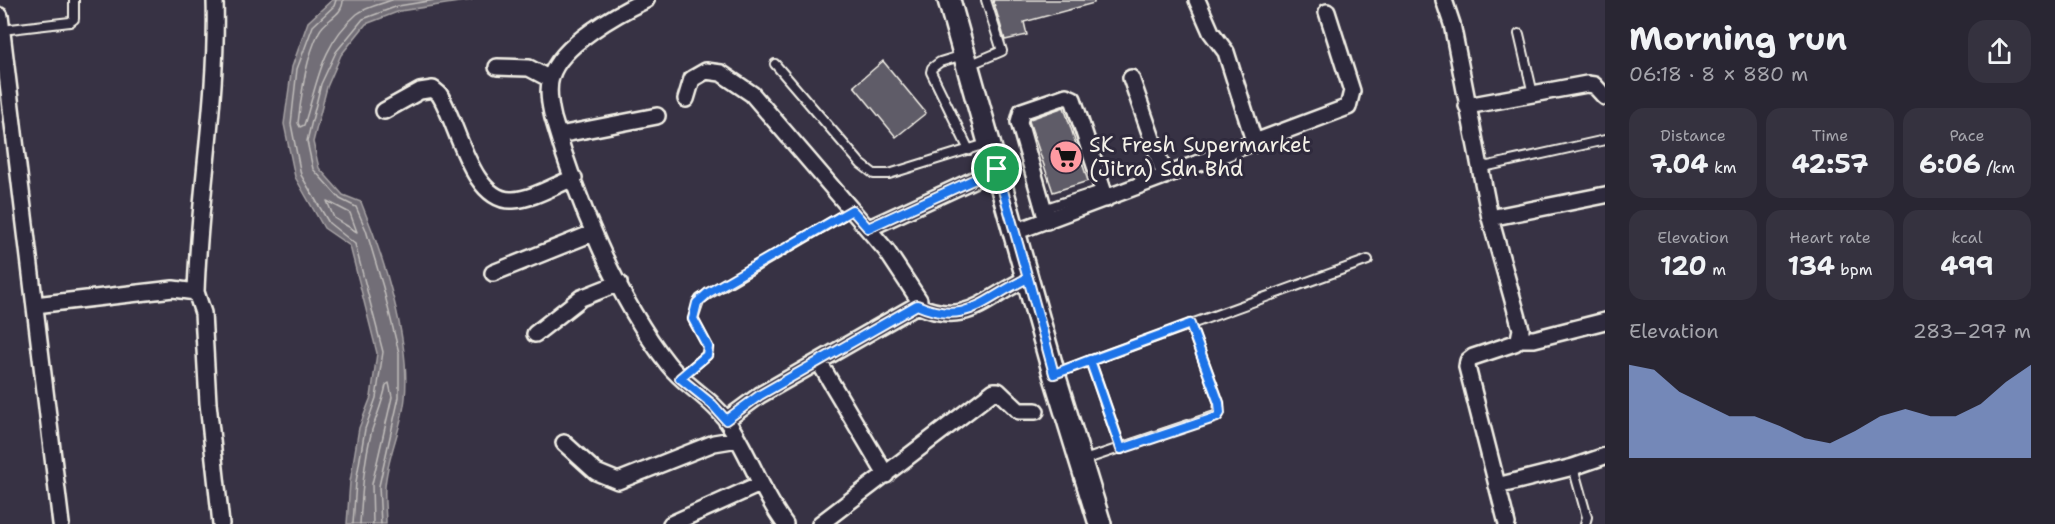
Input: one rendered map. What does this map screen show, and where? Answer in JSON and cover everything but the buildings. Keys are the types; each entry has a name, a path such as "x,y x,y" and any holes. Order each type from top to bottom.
{"main road":[{"path":"949,0 1054,374 1100,524"}],"street":[{"path":"215,0 217,52 199,226 196,292 203,313 208,403 221,524"},
{"path":"646,0 617,15 561,59 550,79 549,102 593,233 619,283 655,345 680,378 712,404 726,420 760,484 785,524"},
{"path":"1197,0 1211,32 1226,52 1255,144"},
{"path":"1444,0 1452,24 1490,218 1521,329 1519,339"},
{"path":"1015,232 1045,214 1165,176 1342,111 1351,103 1352,91 1327,12"},
{"path":"1,23 61,524"},
{"path":"497,67 510,65 529,68 550,79"},
{"path":"686,99 692,79 706,71 721,74 743,86 765,106 868,228 914,289 919,300 917,305 760,395 726,420"},
{"path":"1131,78 1165,176"},
{"path":"1467,106 1587,84 1594,85 1605,97"},
{"path":"384,111 420,91 433,89 443,99 478,178 499,197 514,200 574,178"},
{"path":"1045,214 1019,122 1022,111 1066,96 1073,99 1105,194"},
{"path":"559,135 657,116"},
{"path":"868,228 997,169"},
{"path":"1490,218 1605,195"},
{"path":"493,273 593,233"},
{"path":"917,305 937,314 962,313 1028,278"},
{"path":"535,334 581,298 619,283"},
{"path":"34,305 173,289 196,292"},
{"path":"1507,524 1470,381 1468,361 1478,354 1509,346 1519,339 1552,335 1605,321"},
{"path":"819,362 886,475"},
{"path":"820,524 994,391 998,391 1019,411 1036,411"},
{"path":"564,443 596,472 618,481 714,443 738,439"},
{"path":"1497,486 1574,467 1605,456"},
{"path":"670,524 760,484"}],"lane":[{"path":"1,23 70,22 75,19 74,0"},
{"path":"969,150 931,72 932,68 940,62 966,60 1002,51 986,0"},
{"path":"1519,34 1533,95"},
{"path":"775,64 861,164 874,174 889,174 989,142"},
{"path":"1479,168 1605,140"},
{"path":"680,378 705,359 708,351 693,319 700,299 759,262 852,210"},
{"path":"1054,374 1368,260"},
{"path":"1081,461 1218,415 1219,403 1190,324"},
{"path":"1090,360 1121,449"},
{"path":"1574,467 1587,517 1585,524"}],"water":[{"path":"332,0 472,0 400,11 366,24 341,55 327,87 313,142 319,168 343,195 361,202 386,272 400,325 406,375 405,398 386,476 386,524 347,524 350,482 359,428 371,397 377,353 350,246 324,228 295,177 284,124 292,67 308,22"}],"place":[{"name":"SK Fresh Supermarket (Jitra) Sdn Bhd","path":"1066,157"}],"route":[{"path":"997,169 868,228 852,210 708,293 697,303 693,314 695,325 708,347 707,355 680,378 712,404 726,420 760,395 917,305 937,314 954,315 968,311 1028,278 1054,374 1090,360 1121,449 1217,417 1220,413 1219,403 1190,324 1090,360 1054,374 1039,319 1028,278 997,169"}]}
